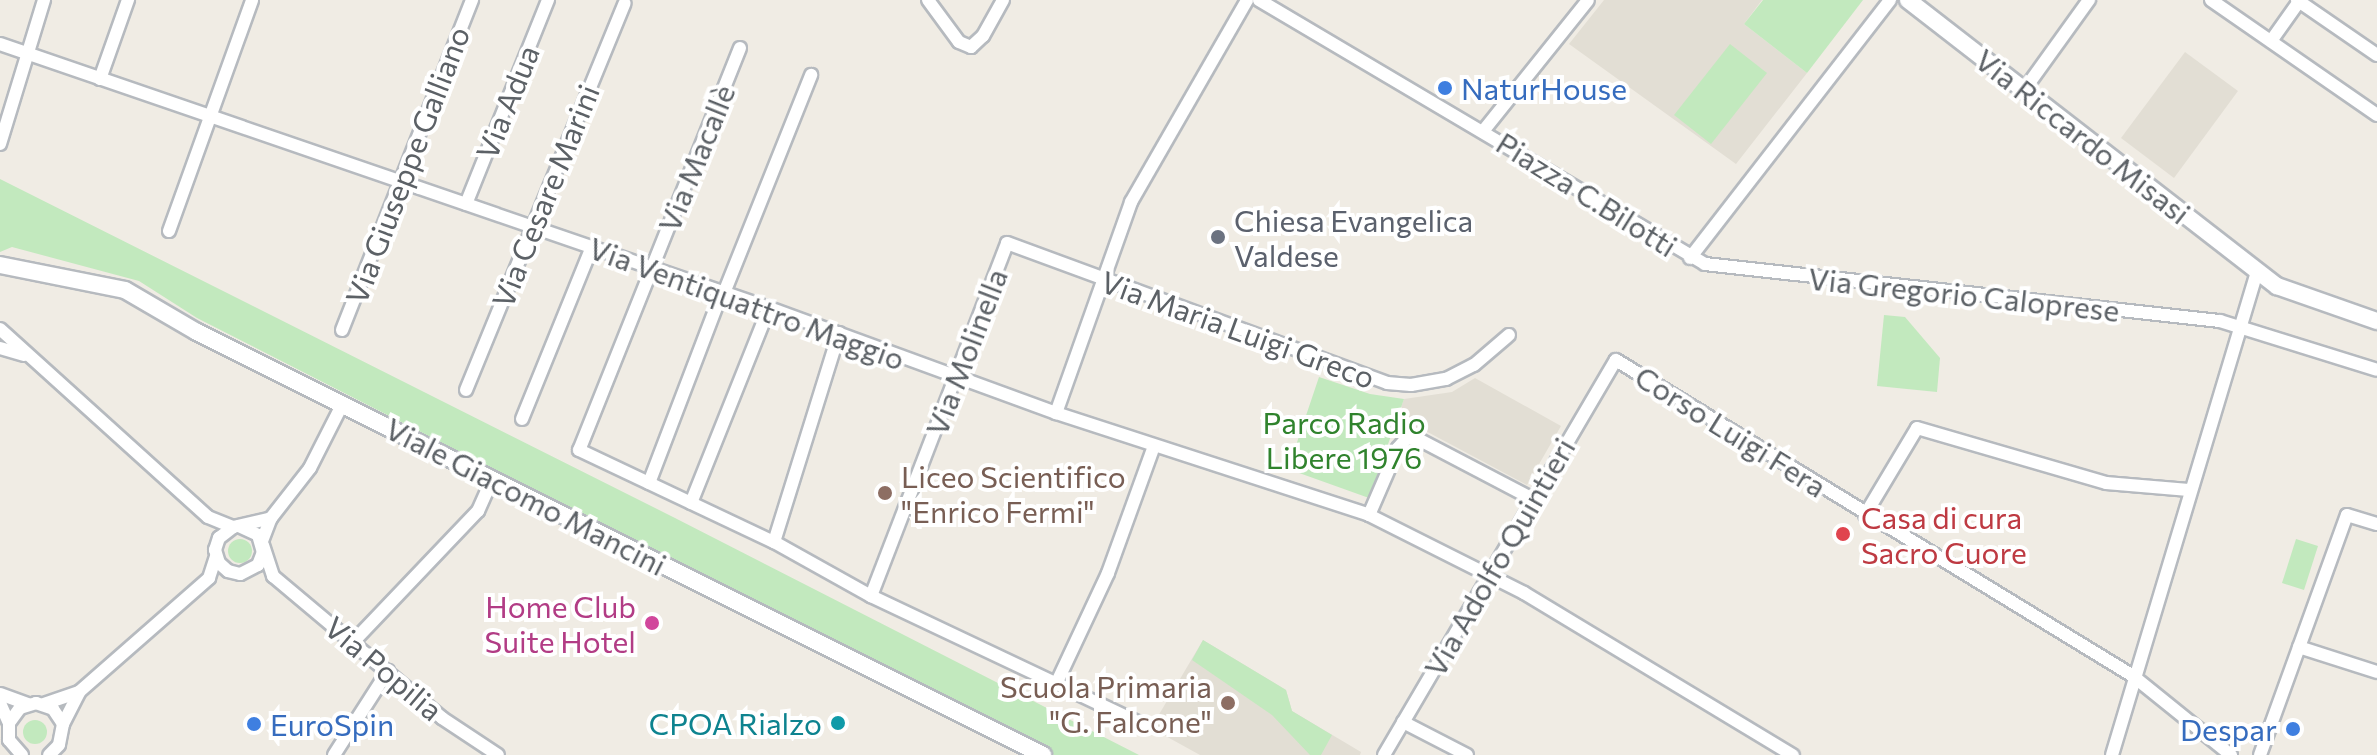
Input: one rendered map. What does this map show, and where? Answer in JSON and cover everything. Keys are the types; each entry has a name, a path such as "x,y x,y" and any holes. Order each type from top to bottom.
{"street":[{"path":"0,144 44,0"},
{"path":"100,79 128,0"},
{"path":"169,231 252,0"},
{"name":"Via Giuseppe Galliano","path":"342,330 472,0"},
{"name":"Via Adua","path":"466,204 548,0"},
{"path":"928,0 964,46 977,44 1003,0"},
{"path":"1056,413 1101,280 1143,181 1247,0"},
{"name":"Piazza C.Bilotti","path":"1259,0 1484,130 1690,258"},
{"path":"1484,130 1588,0"},
{"path":"1690,258 1890,0"},
{"name":"Via Riccardo Misasi","path":"1908,0 2277,286 2377,321"},
{"path":"2025,89 2089,0"},
{"path":"2211,0 2373,112 2377,98"},
{"path":"2271,41 2298,0 2377,55"},
{"name":"Via Cesare Marini","path":"466,390 625,3"},
{"name":"Via Ventiquattro Maggio","path":"0,44 769,308 957,379 1369,515 1489,573 1793,755"},
{"name":"Via Macallè","path":"649,483 579,450 740,48"},
{"path":"811,75 649,483 774,542 871,596 1144,725"},
{"name":"Via Maria Luigi Greco","path":"1007,243 1387,383 1411,385 1446,379 1474,365 1509,335"},
{"name":"Via Molinella","path":"871,596 1007,243"},
{"path":"522,419 592,247"},
{"name":"Via Gregorio Caloprese","path":"1690,258 1705,264 1802,277 2239,326 2377,370"},
{"name":"Viale Giacomo Mancini","path":"0,265 125,290 197,332 1043,755"},
{"path":"2112,755 2133,676 2257,272"},
{"path":"691,503 769,308"},
{"path":"0,329 208,517 252,530 262,543 273,576 237,574 209,578 79,692 44,704 28,704 0,694"},
{"path":"774,542 839,333"},
{"path":"0,348 27,356"},
{"name":"Via Adolfo Quintieri","path":"1384,755 1616,360"},
{"name":"Corso Luigi Fera","path":"1616,360 2133,676 2231,755"},
{"path":"208,517 223,568 237,574 258,565 271,518 310,468 343,403"},
{"path":"1865,515 1917,428 2106,483 2189,490"},
{"path":"1369,515 1398,448 1407,438 1420,440 1533,499"},
{"path":"1057,682 1108,573 1154,446"},
{"path":"354,641 478,511 492,479"},
{"path":"2260,755 2347,515 2377,524"},
{"path":"209,578 222,533 271,518"},
{"name":"Via Popilia","path":"273,576 442,718 498,755"},
{"path":"2299,647 2377,672"},
{"path":"334,755 388,671"},
{"path":"49,755 79,692"},
{"path":"0,703 6,732 13,747 22,755"},
{"path":"6,732 13,715 28,704"},
{"path":"44,704 59,716 70,755"},
{"path":"1403,722 1467,755"}],"shaded area":[{"path":"1604,0 1762,0 1744,24 1807,73 1736,164 1569,44"},
{"path":"2185,52 2238,91 2174,178 2121,138"},
{"path":"1475,378 1561,426 1527,485 1422,429 1399,437 1391,435 1404,399 1452,392"},
{"name":"Scuola Primaria \"G. Falcone\"","path":"1203,640 1286,690 1292,711 1361,752 1360,755 1200,755 1151,728"}],"green space":[{"path":"1763,0 1863,0 1807,73 1744,24"},
{"path":"1730,44 1767,73 1711,144 1674,115"},
{"path":"0,179 1139,755 1054,755 197,318 139,281 12,247 0,252"},
{"path":"1884,315 1905,317 1940,358 1937,392 1877,386"},
{"name":"Parco Radio Libere 1976","path":"1319,377 1370,394 1404,399 1369,498 1288,469"},
{"path":"240,539 248,543 252,551 248,559 240,563 232,559 228,551 232,543"},
{"path":"2296,539 2318,546 2304,590 2282,583"},
{"path":"1203,640 1286,690 1292,711 1332,735 1321,755 1310,755 1272,715 1192,660"},
{"path":"35,720 46,727 47,732 40,743 35,744 24,737 23,732 30,721"}],"place":[{"name":"NaturHouse","path":"1445,88"},
{"name":"Chiesa Evangelica Valdese","path":"1218,237"},
{"name":"Liceo Scientifico \"Enrico Fermi\"","path":"885,493"},
{"name":"Casa di cura Sacro Cuore","path":"1843,534"},
{"name":"Home Club Suite Hotel","path":"652,623"},
{"name":"Scuola Primaria \"G. Falcone\"","path":"1228,703"},
{"name":"CPOA Rialzo","path":"838,723"},
{"name":"EuroSpin","path":"254,724"},
{"name":"Despar","path":"2293,729"}]}
